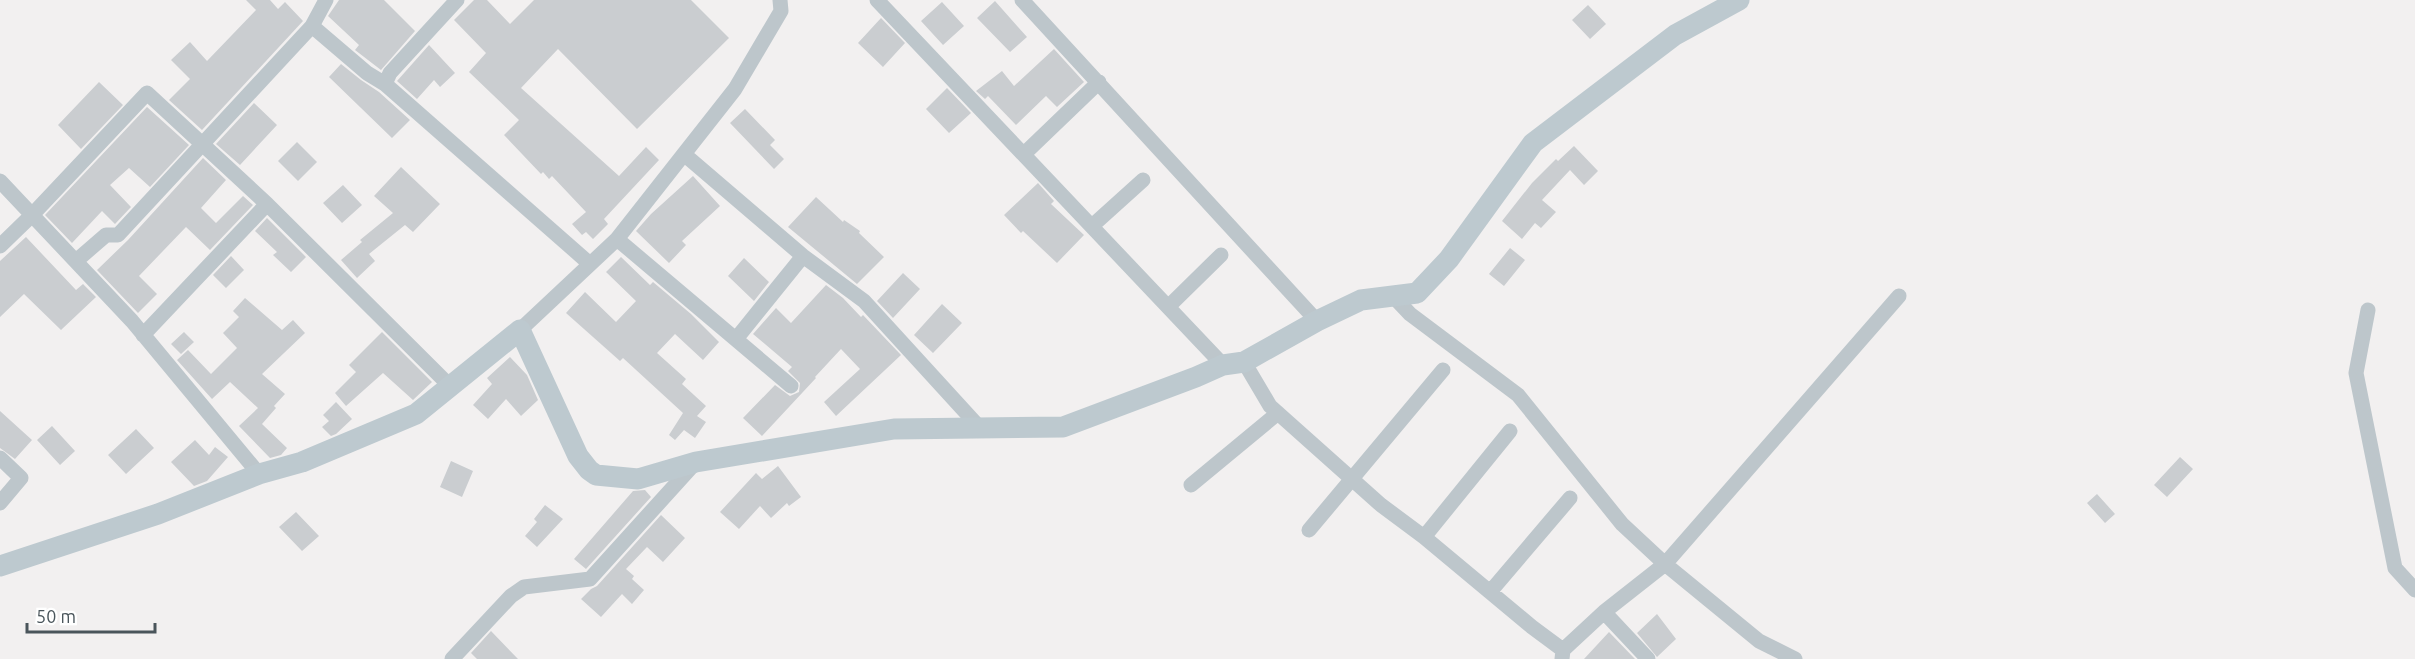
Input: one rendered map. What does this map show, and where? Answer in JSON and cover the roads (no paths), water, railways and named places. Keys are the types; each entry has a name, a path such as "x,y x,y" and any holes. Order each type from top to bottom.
{"street":[{"path":"76,261 106,235 118,236 312,26 326,0"},
{"path":"384,84 390,73 457,0"},
{"path":"0,566 158,514 259,474 302,462 416,414 520,330 617,239 735,89 781,11 780,0"},
{"path":"878,0 1223,365"},
{"path":"1022,0 1317,321"},
{"path":"520,330 578,456 596,475 638,479 696,462 894,429 1064,427 1223,365 1244,362 1317,321 1361,300 1417,293 1449,259 1533,143 1675,35 1739,0"},
{"path":"312,26 367,74 384,84 590,264"},
{"path":"1024,154 1099,82"},
{"path":"0,246 147,93 267,204 450,386"},
{"path":"685,155 803,256 864,301 980,428"},
{"path":"1092,226 1143,180"},
{"path":"0,181 143,335 259,474"},
{"path":"143,335 267,204"},
{"path":"617,239 791,386"},
{"path":"1168,307 1221,255"},
{"path":"736,339 803,256"},
{"path":"1393,296 1410,314 1518,395 1622,524 1665,564 1759,642 1795,659"},
{"path":"1244,362 1270,406 1381,505 1424,537 1562,655 1604,612 1665,564 1899,296"},
{"path":"2368,309 2356,373 2394,568 2415,590"},
{"path":"1309,530 1443,370"},
{"path":"1191,485 1278,412"},
{"path":"1424,537 1510,431"},
{"path":"0,458 21,478 0,503"},
{"path":"452,659 511,596 524,587 590,579 696,462"},
{"path":"1490,592 1570,498"},
{"path":"1604,612 1648,659"}]}
